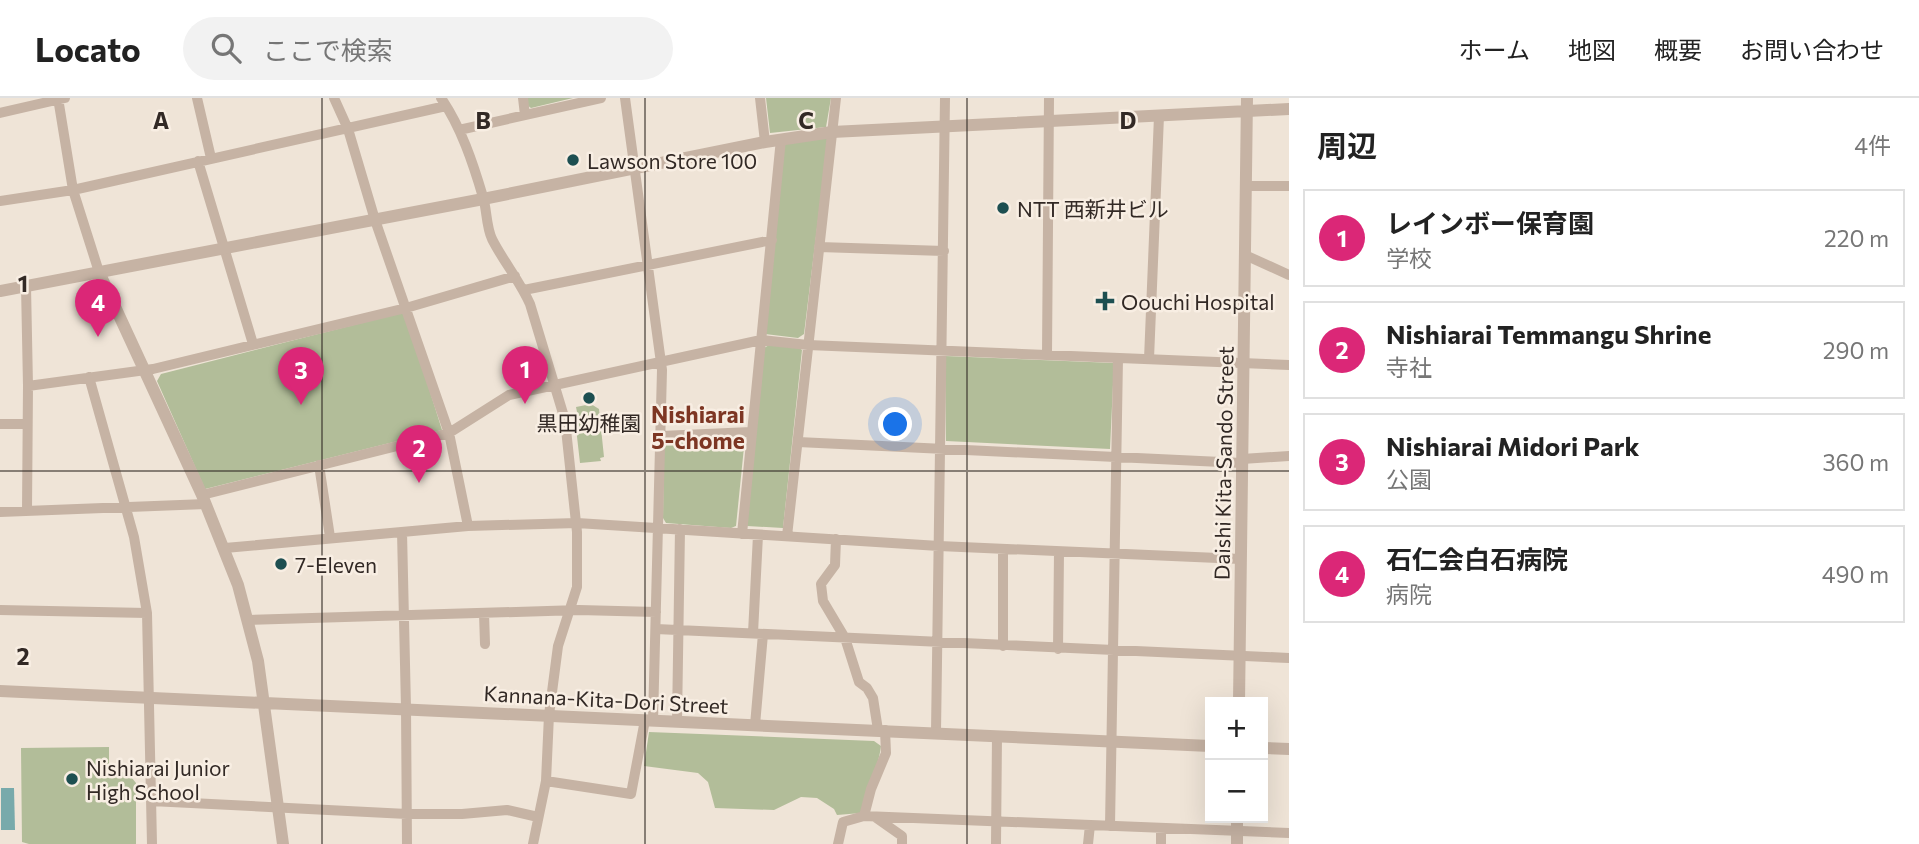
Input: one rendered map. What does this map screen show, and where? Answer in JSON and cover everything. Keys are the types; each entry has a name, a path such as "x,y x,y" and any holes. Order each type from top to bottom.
{"street":[{"path":"197,98 211,158"},
{"path":"334,98 348,129 375,220 449,433 468,526"},
{"path":"523,98 526,115"},
{"path":"460,130 601,98"},
{"path":"546,780 631,794 649,720 656,629 661,361 625,98"},
{"path":"760,98 765,142"},
{"path":"788,536 836,98"},
{"path":"936,732 945,98"},
{"path":"1047,355 1049,98"},
{"path":"0,113 61,99 73,190 99,272 225,548 248,620 258,661 283,844"},
{"path":"0,201 73,190 348,129 443,102 460,130 484,199 491,237 524,290 537,324 565,420 577,523 577,587 558,646 549,715 546,780 533,844"},
{"path":"0,291 484,199 781,139 832,132 1159,116 1247,105 1289,109"},
{"name":"Daishi Kita-Sando Street","path":"1239,697 1247,105"},
{"path":"1149,359 1159,116"},
{"path":"742,534 781,139"},
{"path":"198,161 253,344"},
{"path":"1246,186 1289,186"},
{"path":"524,290 772,240"},
{"path":"819,247 944,251"},
{"path":"1245,256 1289,275"},
{"path":"28,386 145,370 406,307 515,276"},
{"path":"26,286 27,511"},
{"path":"0,512 127,507 204,499 319,465 449,433 509,395 761,340 808,345 1289,365"},
{"path":"1110,826 1118,358"},
{"path":"89,377 127,507 147,613 152,844"},
{"path":"0,424 26,424"},
{"path":"661,436 751,432"},
{"path":"798,442 1115,458 1242,461 1289,456"},
{"path":"319,465 330,537"},
{"path":"225,548 468,526 577,523 939,546 1241,559"},
{"path":"677,721 681,530"},
{"path":"402,532 407,708 407,844"},
{"path":"755,725 758,535"},
{"path":"836,539 835,565 821,584 823,601 845,638 859,682 873,698 886,753 871,789 869,816"},
{"path":"1003,549 1003,646"},
{"path":"1058,649 1059,552"},
{"path":"0,610 147,613"},
{"path":"248,620 569,610 656,612"},
{"path":"484,613 485,644"},
{"path":"656,629 1289,658"},
{"name":"Kannana-Kita-Dori Street","path":"0,691 1205,746"},
{"path":"996,844 997,736"},
{"path":"1268,748 1289,749"},
{"path":"151,801 407,814 462,814 506,810 538,817"},
{"path":"869,816 902,836 902,844"},
{"path":"838,844 843,822 869,816 1161,829 1237,838 1289,833"},
{"path":"1088,844 1090,825"},
{"path":"1161,829 1161,844"}],"green space":[{"path":"526,98 573,98 531,108 527,105"},
{"path":"766,98 831,98 826,127 770,133"},
{"path":"828,138 804,334 798,338 765,334 784,144"},
{"path":"405,312 442,430 205,489 157,381 161,374"},
{"path":"769,345 798,347 802,350 783,528 747,526 764,348"},
{"path":"945,356 1114,363 1110,449 946,441"},
{"path":"591,404 599,409 604,457 600,458 601,461 580,463 576,407"},
{"path":"745,437 736,526 731,528 666,523 663,518 664,444 668,441"},
{"path":"649,732 874,741 881,746 861,813 837,815 834,809 817,798 801,797 774,810 715,808 708,782 698,773 644,766"},
{"path":"109,747 109,772 127,772 136,783 136,844 22,842 21,748"}],"water":[{"path":"1,788 14,788 15,830 1,830"}],"place":[{"name":"Lawson Store 100","path":"573,160"},
{"name":"NTT 西新井ビル","path":"1003,208"},
{"name":"Oouchi Hospital","path":"1105,301"},
{"name":"石仁会白石病院","path":"98,337"},
{"name":"黒田幼稚園","path":"589,398"},
{"name":"レインボー保育園","path":"525,404"},
{"name":"Nishiarai Midori Park","path":"301,405"},
{"name":"Nishiarai Temmangu Shrine","path":"419,483"},
{"name":"7-Eleven","path":"281,564"},
{"name":"Nishiarai Junior High School","path":"72,779"}],"district":[{"name":"Nishiarai 5-chome","path":"698,427"}]}
